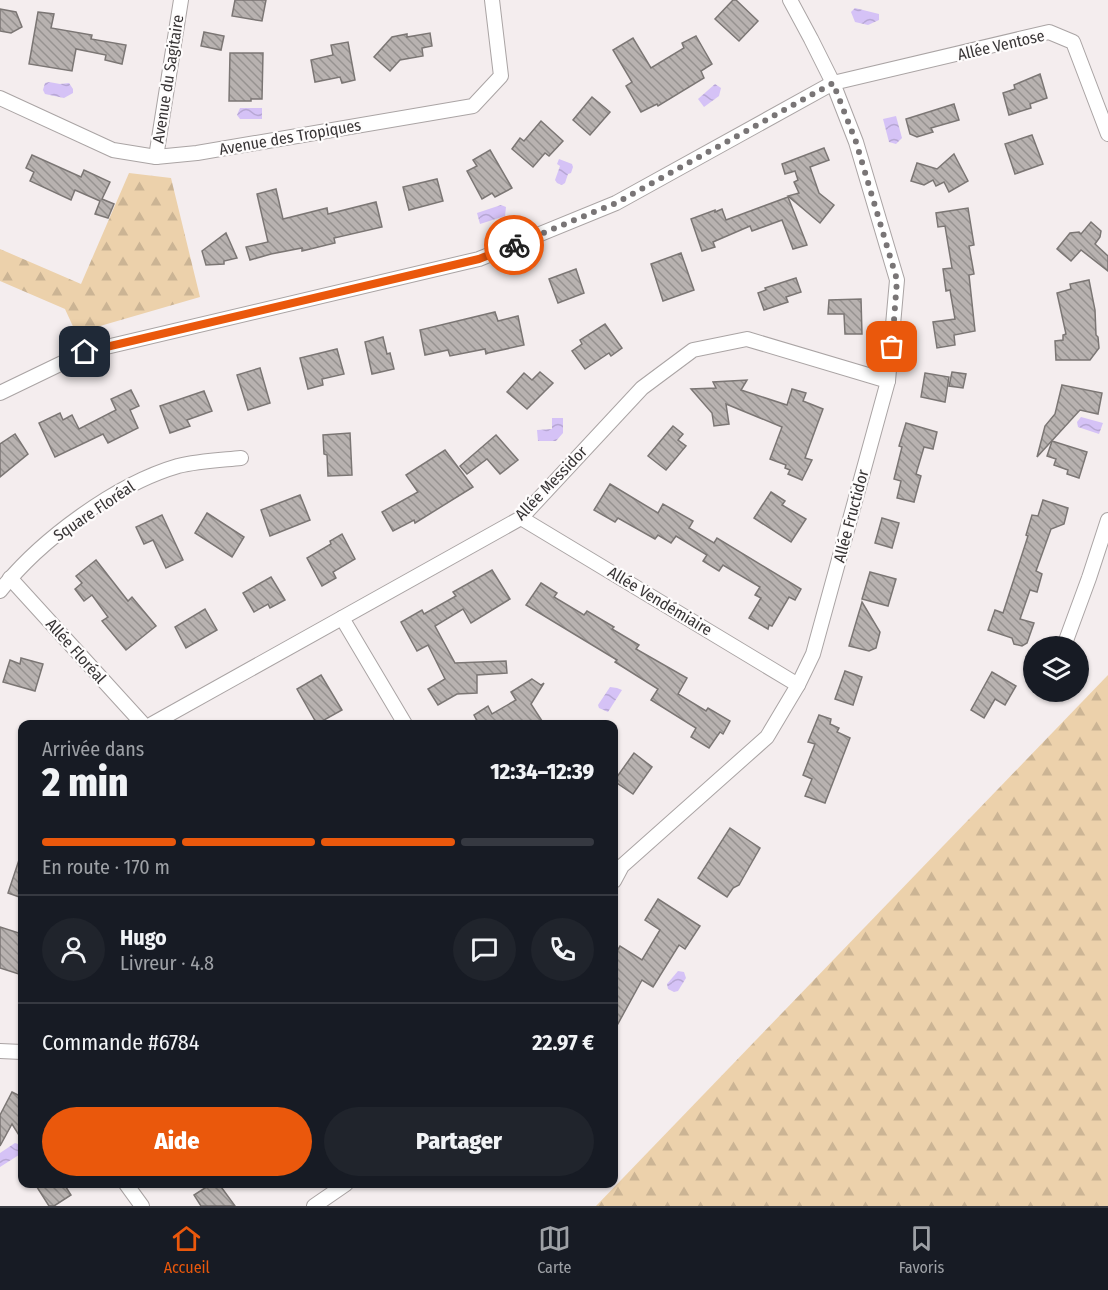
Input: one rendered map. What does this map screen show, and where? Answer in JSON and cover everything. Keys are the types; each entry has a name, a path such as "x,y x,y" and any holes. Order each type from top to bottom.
{"street":[{"name":"Avenue du Sagitaire","path":"156,157 181,0"},
{"name":"Avenue des Tropiques","path":"0,98 113,150 156,157 197,153 473,106 501,76 492,0"},
{"name":"Allée Fructidor","path":"618,874 622,866 767,737 798,685 813,654 888,381 897,280 856,142 833,83 790,0"},
{"name":"Allée Ventose","path":"0,393 85,352 479,259 616,203 833,83 1049,32 1073,42 1108,134"},
{"name":"Allée Messidor","path":"159,720 521,518 642,388 693,350 747,339 888,381"},
{"name":"Square Floréal","path":"0,591 44,545 96,507 136,482 179,466 241,458"},
{"name":"Allée Vendémiaire","path":"521,518 798,685"},
{"path":"1068,636 1108,520"},
{"name":"Allée Floréal","path":"10,578 139,720"},
{"path":"342,618 403,720"},
{"path":"0,1051 18,1052"},
{"path":"129,1188 142,1206"},
{"path":"314,1206 340,1188"}],"green space":[{"path":"129,173 171,178 200,297 76,333 65,309 0,281 0,249 81,284"},
{"path":"1108,675 1108,1206 596,1206 613,1188 618,1188 618,1183 1082,702 1089,702 1089,695"}],"water":[{"path":"855,8 879,14 879,20 868,25 855,22 851,12"},
{"path":"45,83 69,83 73,93 64,98 45,94 43,90"},
{"path":"715,84 721,88 719,96 704,107 698,99"},
{"path":"240,108 262,108 262,119 240,119 237,115"},
{"path":"896,116 902,138 896,144 889,142 883,119"},
{"path":"559,159 572,164 573,167 562,185 555,180 560,166 557,164"},
{"path":"501,205 506,207 505,216 480,224 477,213"},
{"path":"1081,417 1103,423 1099,434 1078,427 1077,422"},
{"path":"552,418 563,418 563,433 556,441 538,441 537,430 552,429"},
{"path":"610,687 622,690 608,712 599,708 598,705"},
{"path":"678,971 684,972 686,978 678,991 674,992 668,989 667,984"},
{"path":"15,1143 18,1144 18,1156 0,1167 0,1153"}],"building":[{"path":"235,0 266,0 262,21 232,16"},
{"path":"733,0 736,0 758,21 739,41 715,19"},
{"path":"0,9 16,12 22,27 11,33 0,31"},
{"path":"38,12 54,14 51,28 92,35 91,39 126,45 122,64 105,60 106,55 76,49 72,71 29,64"},
{"path":"204,32 224,36 221,50 201,46"},
{"path":"430,33 432,46 422,48 423,56 400,60 390,71 374,57 392,37"},
{"path":"696,36 712,64 701,71 704,78 658,106 657,104 641,112 626,86 632,82 613,50 633,38 651,68 684,48 682,43"},
{"path":"348,42 355,80 342,83 340,77 315,82 311,60 333,55 331,45"},
{"path":"230,53 263,53 262,99 229,101"},
{"path":"1040,74 1047,98 1030,104 1031,108 1009,115 1003,93 1015,89 1014,85"},
{"path":"592,97 610,112 590,135 573,120"},
{"path":"954,104 959,120 931,128 933,132 917,137 910,134 906,119"},
{"path":"541,121 563,141 549,156 545,153 533,167 512,149 520,138 524,141"},
{"path":"1032,135 1043,164 1015,174 1005,144"},
{"path":"824,148 829,160 810,167 819,193 834,205 820,223 788,196 799,193 794,182 798,180 795,171 785,174 782,164"},
{"path":"490,150 512,188 495,197 492,193 482,199 467,171 477,166 473,160"},
{"path":"954,154 968,181 949,192 944,182 936,186 933,180 924,185 911,181 917,163 937,169"},
{"path":"32,155 81,177 84,170 110,182 102,199 114,204 108,218 95,214 100,201 75,190 71,200 30,181 34,172 26,168"},
{"path":"437,179 443,201 409,210 403,187"},
{"path":"276,189 283,219 327,208 328,214 376,202 382,227 334,238 335,243 250,260 246,247 268,242 257,194"},
{"path":"788,197 807,245 793,249 782,220 752,231 750,226 713,242 715,247 702,251 691,219 722,209 726,220"},
{"path":"968,208 974,245 969,246 974,274 969,275 975,331 954,335 955,345 937,348 933,322 955,319 950,290 946,291 943,269 952,268 945,226 938,227 936,213"},
{"path":"1091,222 1101,231 1095,244 1108,256 1108,271 1081,250 1071,261 1057,249 1070,233 1079,232 1081,234"},
{"path":"226,233 237,258 224,261 224,264 206,265 202,251"},
{"path":"681,253 694,290 663,301 651,264"},
{"path":"576,269 584,293 558,303 549,279"},
{"path":"796,278 801,292 786,297 788,302 764,310 758,293 766,290 765,288"},
{"path":"1089,280 1099,348 1090,360 1056,360 1055,341 1063,340 1063,335 1066,334 1057,293 1071,289 1070,284"},
{"path":"861,299 862,334 845,334 844,314 828,314 829,300"},
{"path":"495,312 498,321 518,316 524,345 486,354 485,349 450,356 448,350 425,355 420,330"},
{"path":"605,324 622,348 611,356 609,353 585,369 572,351 582,344 580,340"},
{"path":"383,337 394,369 372,374 365,342"},
{"path":"337,349 344,374 322,379 323,385 308,389 300,358"},
{"path":"260,368 270,403 248,410 237,375"},
{"path":"540,372 553,383 527,409 507,392 524,373 532,380"},
{"path":"952,372 966,374 963,388 949,386"},
{"path":"925,373 949,377 945,402 921,397"},
{"path":"747,380 741,390 787,405 792,389 806,393 803,401 823,409 805,458 812,460 802,480 788,474 790,470 785,468 786,465 770,459 782,427 726,404 729,424 714,426 712,413 691,389 716,388 713,382"},
{"path":"1062,385 1102,393 1098,414 1080,410 1037,457 1045,426 1055,414"},
{"path":"131,390 139,406 130,410 138,428 108,443 103,434 55,457 39,423 60,413 63,420 72,415 79,429 116,410 111,399"},
{"path":"204,391 212,411 187,420 190,426 170,433 160,406"},
{"path":"906,423 937,432 933,449 924,447 916,474 921,476 914,502 897,498 901,481 894,479 902,447 899,446"},
{"path":"673,426 683,434 678,440 686,446 666,470 648,456"},
{"path":"350,433 352,475 328,476 323,435"},
{"path":"15,434 28,454 0,477 0,444"},
{"path":"496,435 518,460 500,474 487,459 467,474 460,466"},
{"path":"1052,441 1087,452 1079,478 1067,474 1068,470 1054,465 1056,459 1047,456"},
{"path":"445,450 473,487 415,523 414,520 393,531 382,512 418,492 406,475"},
{"path":"610,484 658,513 663,504 693,521 689,528 714,543 717,538 801,589 795,600 789,597 768,629 749,618 761,598 755,595 760,587 723,565 719,571 703,561 707,555 676,536 671,543 658,535 655,539 618,518 615,522 594,510"},
{"path":"771,492 785,501 782,505 806,519 791,542 754,518"},
{"path":"300,495 310,520 270,536 261,510"},
{"path":"1043,500 1068,508 1064,524 1051,529 1036,571 1042,574 1037,592 1030,590 1020,619 1034,623 1029,636 1023,636 1022,646 1014,644 1012,638 988,630 995,610 1003,613 1028,536 1026,535 1032,515 1038,516"},
{"path":"207,513 244,537 232,557 195,533"},
{"path":"162,515 183,560 166,568 153,540 144,544 136,527"},
{"path":"882,518 899,523 892,548 875,543"},
{"path":"342,534 355,559 333,572 336,578 322,586 307,558 331,544 330,541"},
{"path":"96,560 128,601 132,597 156,626 126,650 102,621 108,617 92,595 84,601 75,589 82,583 76,576"},
{"path":"492,570 510,599 471,623 463,609 435,626 455,663 506,661 507,673 477,675 477,693 457,694 438,705 428,689 445,679 428,645 417,651 401,622 422,610 424,614 456,596 453,592"},
{"path":"870,572 896,579 888,606 862,599"},
{"path":"271,577 285,600 270,608 268,604 254,612 243,593"},
{"path":"541,583 557,593 554,597 584,615 587,611 614,627 612,629 639,645 636,649 687,678 678,694 706,711 708,708 730,721 723,734 720,732 709,748 691,737 696,728 651,700 658,689 615,662 617,660 526,605"},
{"path":"862,602 880,632 876,648 869,651 849,646"},
{"path":"205,609 217,630 186,648 175,627"},
{"path":"21,658 43,664 35,691 3,682 10,660 20,664"},
{"path":"845,671 862,677 853,705 835,699"},
{"path":"992,672 1016,686 1005,705 995,699 984,718 971,710"},
{"path":"321,675 342,710 324,720 315,720 297,689"},
{"path":"532,679 541,685 544,683 531,704 541,720 476,720 474,715 488,706 492,714 516,700 511,692"},
{"path":"819,715 831,719 830,724 839,728 837,732 850,738 825,803 805,796 812,779 803,775 815,744 808,742"},
{"path":"634,753 652,767 633,794 618,784 618,775"},
{"path":"730,828 760,848 739,885 733,888 727,897 698,878"},
{"path":"18,863 18,897 8,893"},
{"path":"658,899 700,926 685,949 679,945 653,987 642,980 618,1024 618,949 620,946 642,960 660,930 645,920"},
{"path":"0,927 18,933 18,974 0,968"},
{"path":"12,1092 18,1095 18,1134 12,1124 0,1146 0,1115"},
{"path":"38,1188 67,1188 71,1195 54,1206 49,1206"},
{"path":"205,1188 222,1188 235,1206 201,1206 194,1195"}],"way so far":[{"path":"514,245 616,203 833,83 856,142 897,280 892,347"}],"route":[{"path":"85,352 479,259 514,245"}]}
